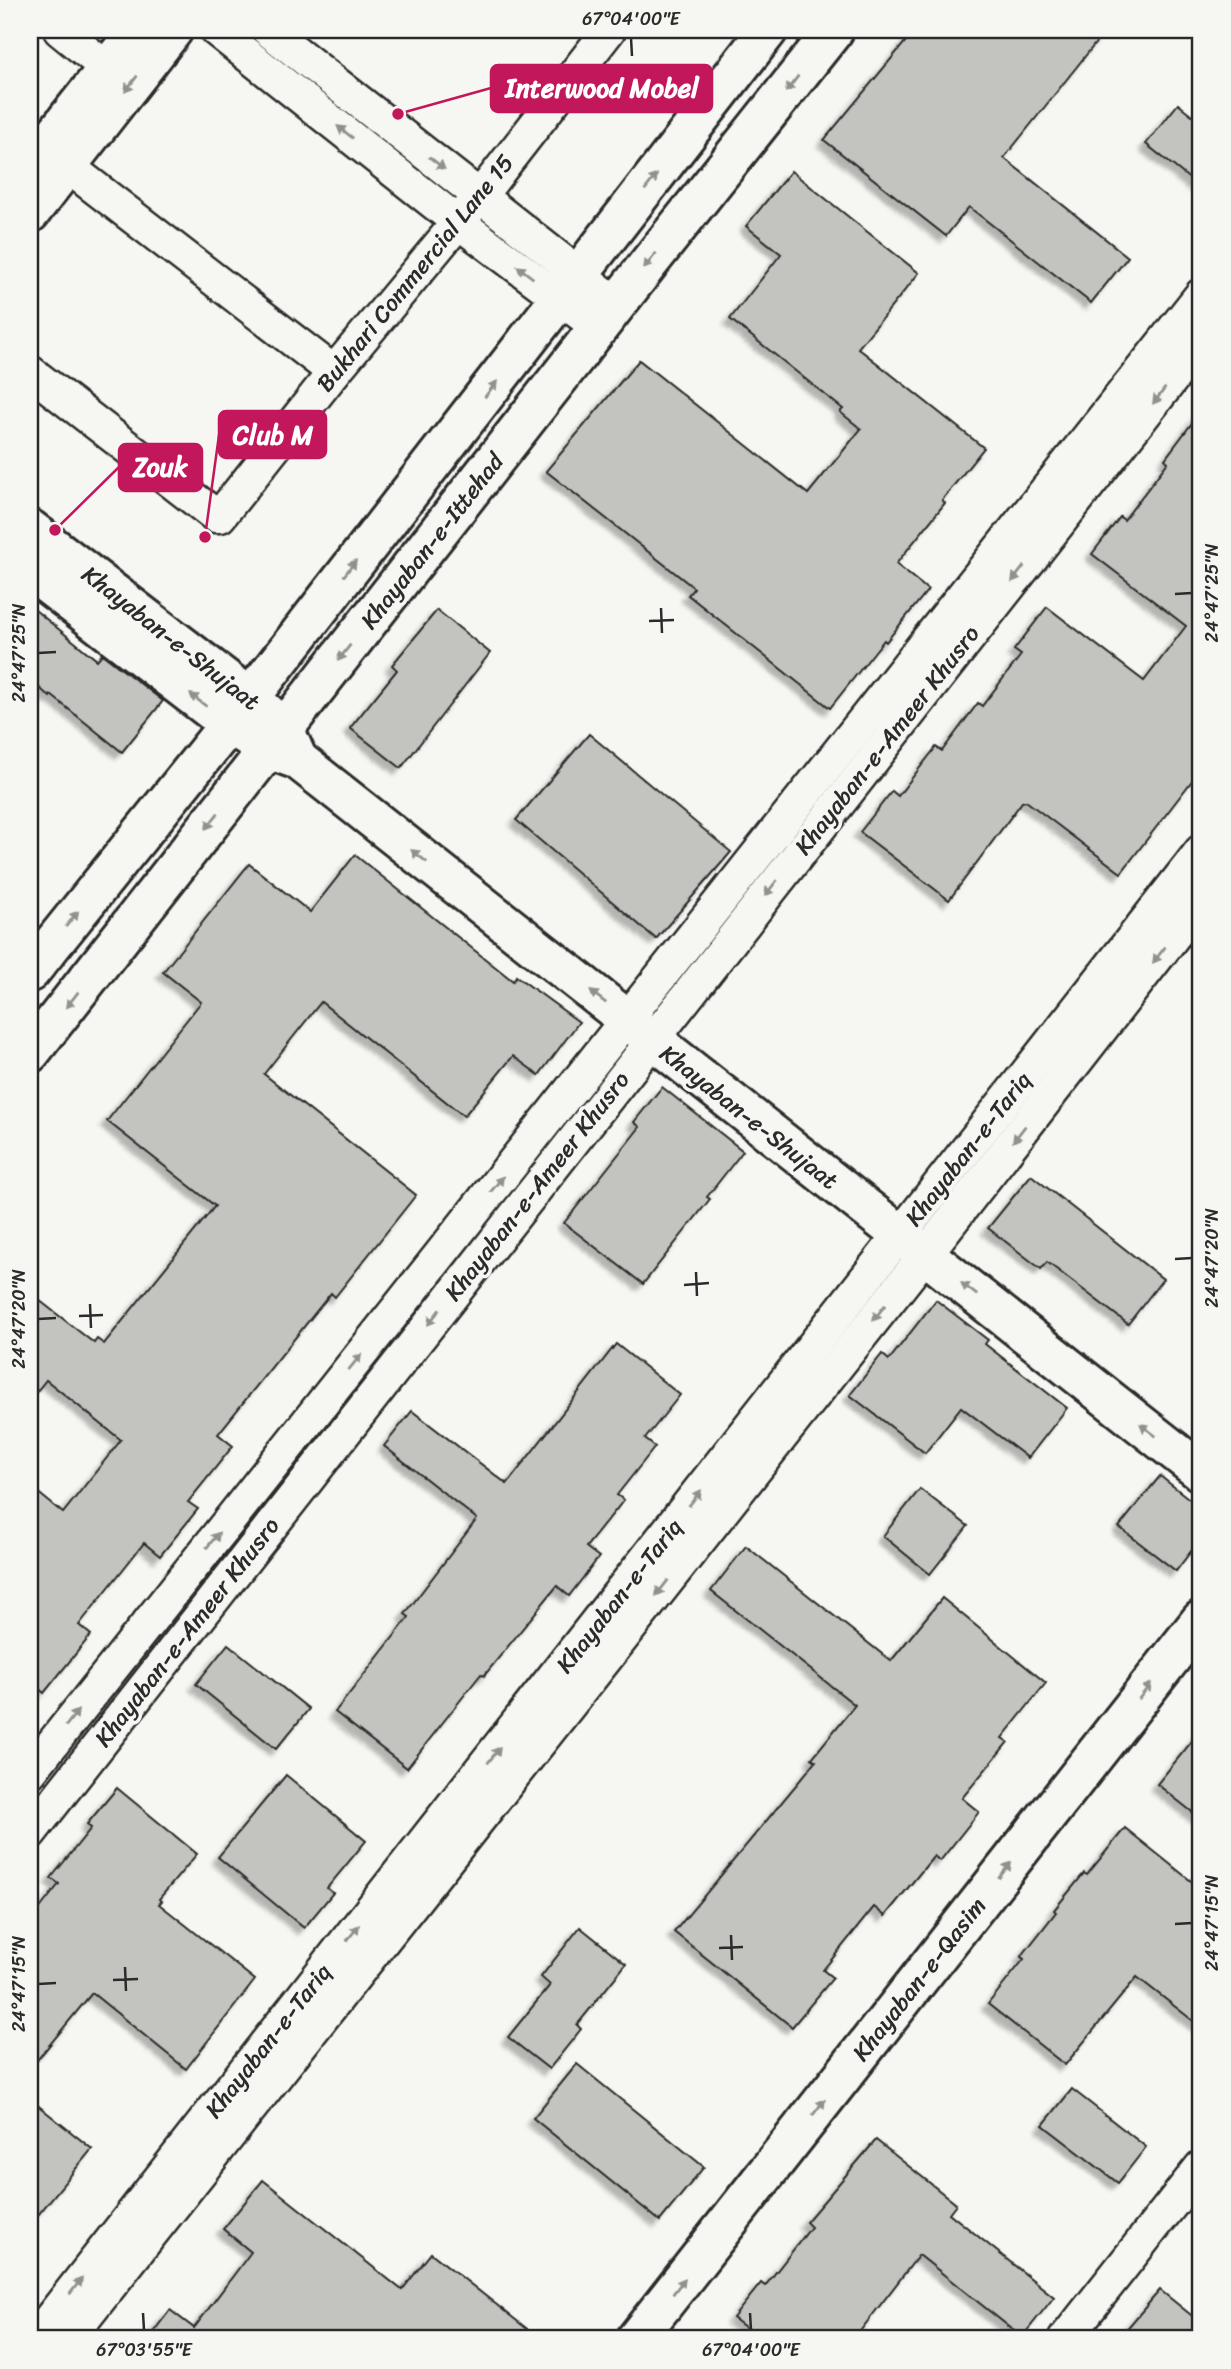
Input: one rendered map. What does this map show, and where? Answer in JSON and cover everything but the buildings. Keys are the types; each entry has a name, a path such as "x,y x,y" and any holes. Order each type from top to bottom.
{"main road":[{"path":"30,213 43,154 139,30"},
{"path":"43,154 173,30"},
{"name":"Khayaban-e-Ittehad","path":"30,972 237,713 768,30"},
{"name":"Khayaban-e-Ittehad","path":"30,1053 279,744 608,316 834,30"},
{"name":"Khayaban-e-Shujaat","path":"30,529 237,713"},
{"name":"Khayaban-e-Shujaat","path":"30,571 237,713"},
{"path":"260,697 268,710 283,716 279,744 249,758 239,745 223,741 237,713 260,697"},
{"name":"Khayaban-e-Shujaat","path":"279,744 1201,1472"},
{"name":"Khayaban-e-Qasim","path":"636,2339 1201,1620"},
{"name":"Khayaban-e-Qasim","path":"670,2339 1201,1661"}],"street":[{"path":"60,30 108,69"},
{"path":"216,30 458,222 570,287 608,316"},
{"path":"268,30 480,196 570,287"},
{"name":"Bukhari Commercial Lane 15","path":"30,372 216,516 220,516 334,372 480,196 609,30"},
{"path":"43,154 334,372"},
{"name":"Khayaban-e-Ameer Khusro","path":"30,1833 202,1613 640,1030 1201,295"},
{"name":"Khayaban-e-Ameer Khusro","path":"30,1772 176,1586 640,1030 1201,342"},
{"name":"Khayaban-e-Tariq","path":"913,1245 1201,850"},
{"name":"Khayaban-e-Tariq","path":"34,2339 158,2203 913,1245 1201,901"},
{"path":"176,1586 173,1598 179,1609 190,1615 202,1613"},
{"path":"132,1641 141,1634 159,1636 166,1652 163,1663"},
{"path":"1065,2339 1201,2166"},
{"name":"Khayaban-e-Tariq","path":"68,2339 158,2203"}],"place":[{"name":"Interwood Mobel","path":"398,114"},
{"name":"Zouk","path":"55,530"},
{"name":"Club M","path":"205,537"}]}
